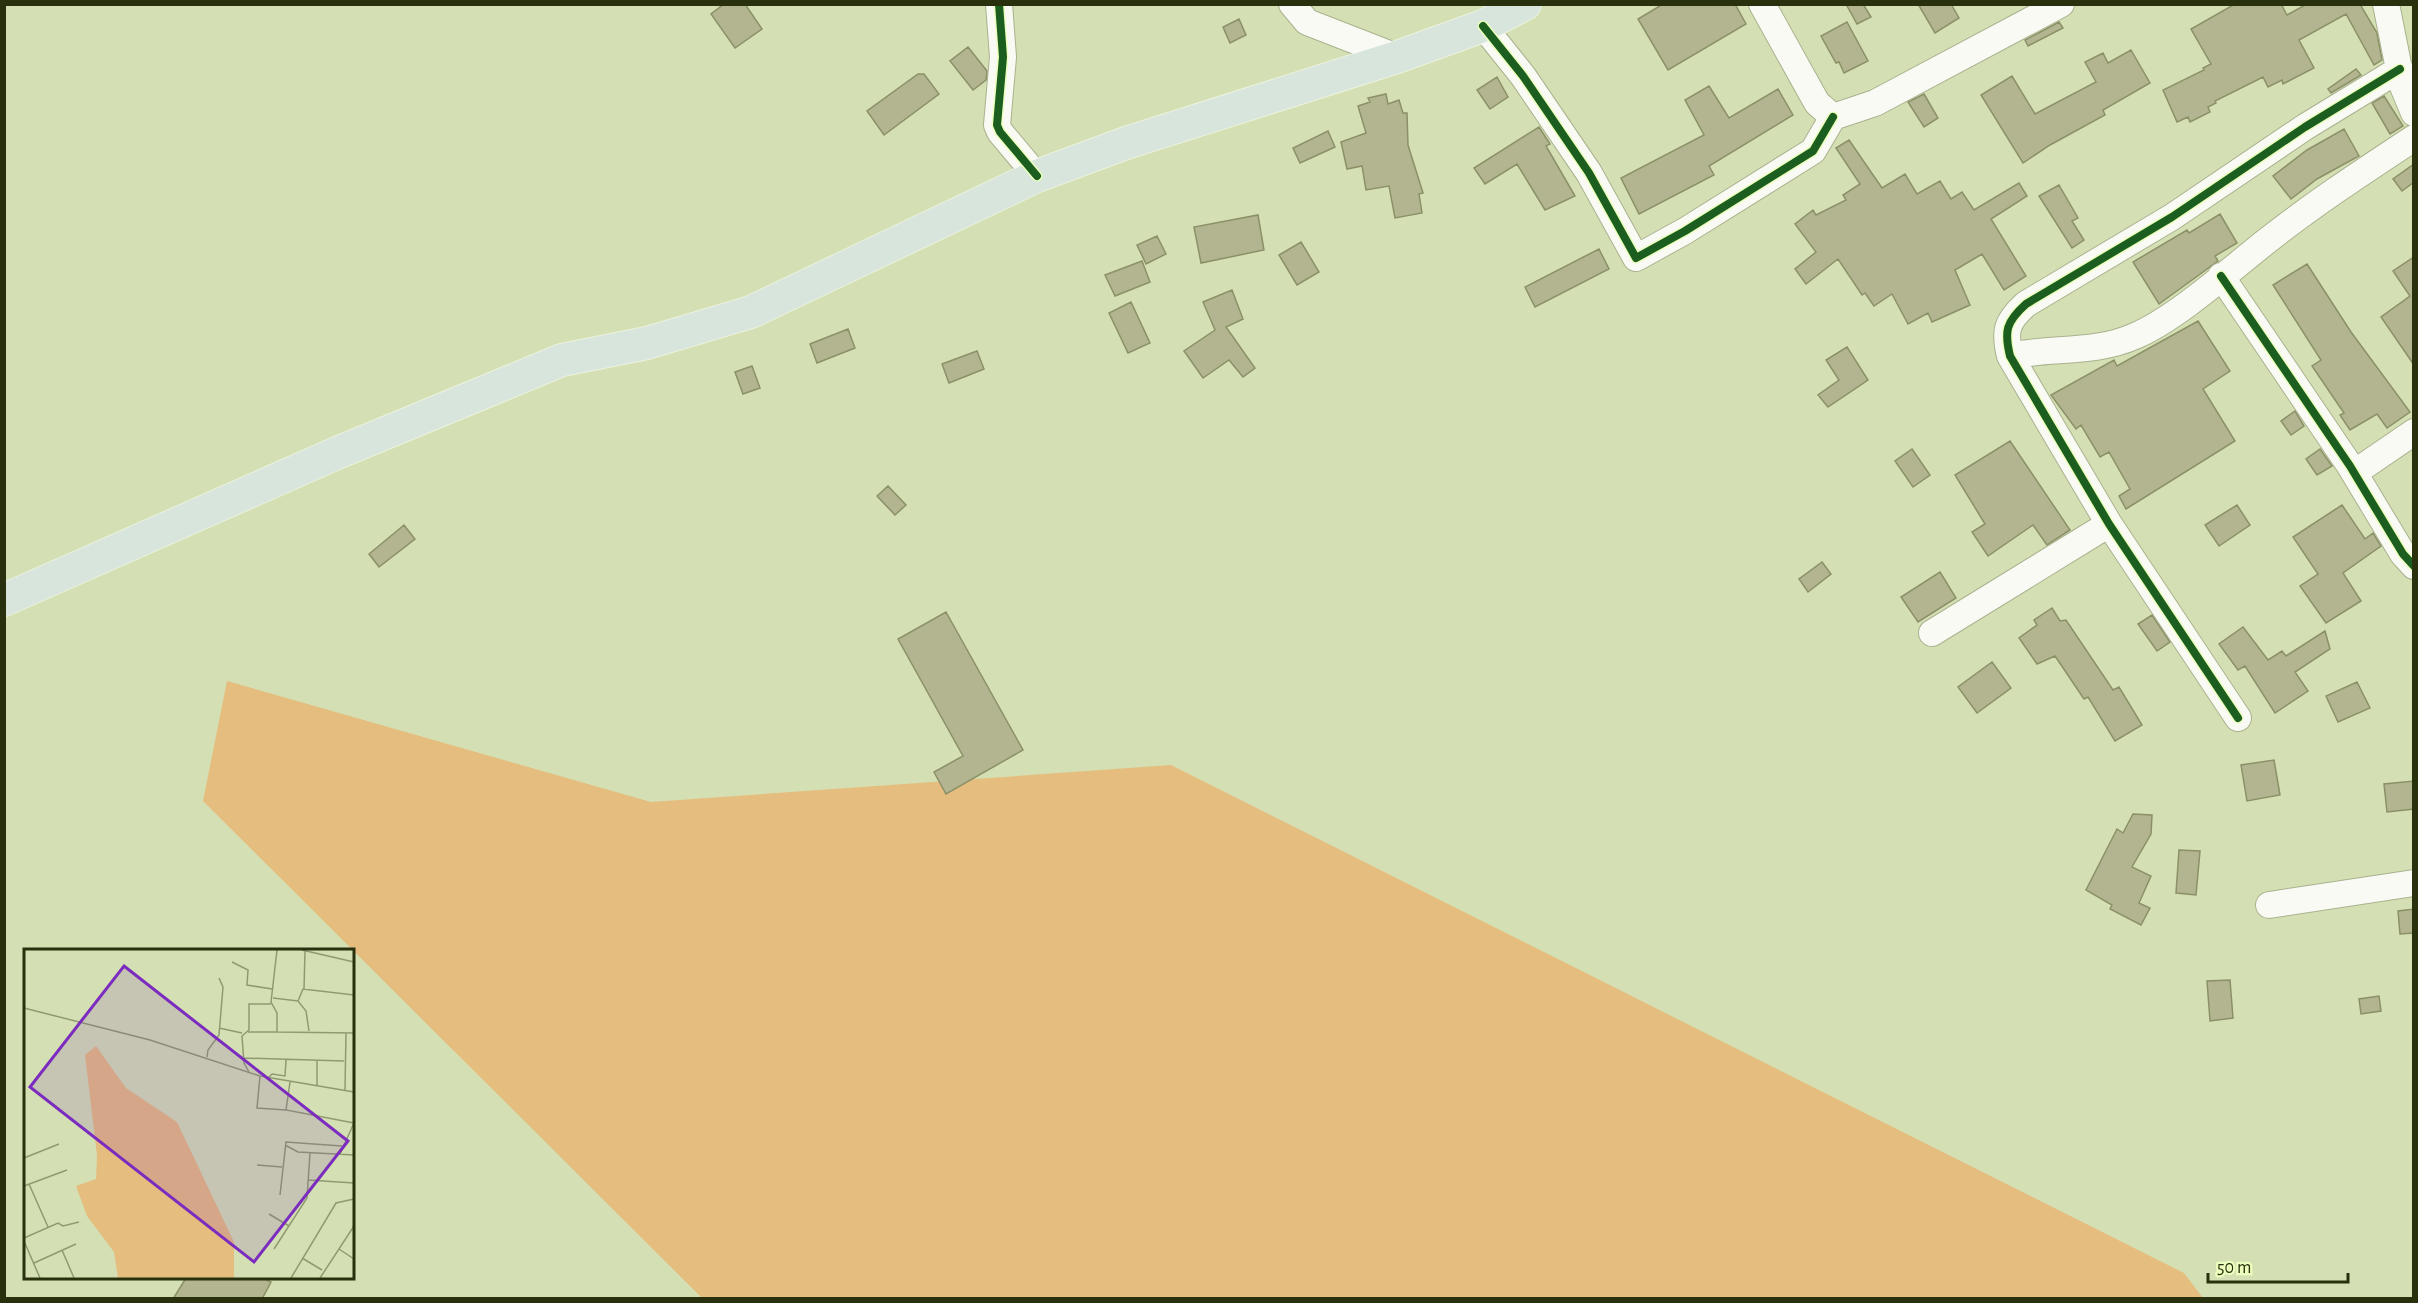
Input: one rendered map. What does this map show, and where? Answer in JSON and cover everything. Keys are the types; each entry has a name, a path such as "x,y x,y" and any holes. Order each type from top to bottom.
{"main road":[{"path":"4,600 337,453 562,360 647,343 751,312 1037,176 1126,143 1397,57 1483,26 1525,4"}],"street":[{"path":"999,4 1003,57 997,125 1037,176"},
{"path":"1762,4 1816,103 1833,117"},
{"path":"1483,26 1523,76 1589,172 1636,258 1685,231 1813,151 1833,117 1875,103 2061,4"},
{"path":"2386,4 2402,84 2414,112"},
{"path":"1298,8 1307,22 1397,57"},
{"path":"2238,718 2109,524 2010,357 2005,336 2012,316 2026,304 2172,217 2295,133 2400,69"},
{"path":"2010,357 2029,352 2094,348 2135,336 2167,317 2311,206 2414,138"},
{"path":"2221,276 2354,473 2403,554 2414,566"},
{"path":"2354,473 2414,432"},
{"path":"1932,633 2109,524"},
{"path":"2270,905 2414,883"}],"shaded area":[{"path":"227,681 651,802 1171,765 2184,1273 2203,1298 702,1298 203,801"}],"building":[{"path":"724,4 745,4 762,29 735,48 711,14"},
{"path":"1663,4 1735,4 1746,24 1668,70 1638,19"},
{"path":"1846,4 1863,4 1871,17 1857,24"},
{"path":"1918,4 1951,4 1959,18 1935,33"},
{"path":"2235,4 2281,4 2287,15 2307,4 2364,4 2361,6 2377,33 2382,60 2374,65 2346,14 2299,40 2314,68 2283,84 2282,80 2268,87 2263,77 2215,101 2216,103 2208,107 2210,112 2190,122 2188,117 2177,122 2163,90 2204,70 2203,68 2211,64 2191,29"},
{"path":"1239,19 1246,35 1230,43 1223,27"},
{"path":"1847,22 1868,61 1844,73 1821,36"},
{"path":"2059,22 2063,28 2028,46 2025,40"},
{"path":"968,47 987,71 986,80 973,90 950,61"},
{"path":"2131,50 2150,83 2103,110 2105,115 2050,145 2023,163 1981,95 2012,76 2035,114 2096,82 2085,62 2103,53 2108,63"},
{"path":"2356,69 2361,75 2331,93 2328,89"},
{"path":"918,74 924,74 939,94 884,135 867,111"},
{"path":"1497,77 1508,97 1490,109 1477,90"},
{"path":"1709,86 1729,118 1778,89 1793,115 1709,166 1714,175 1639,214 1621,178 1704,135 1685,100"},
{"path":"1386,94 1388,104 1399,100 1403,113 1407,113 1408,145 1423,193 1419,194 1422,213 1395,218 1389,186 1366,190 1362,166 1347,169 1341,142 1366,133 1358,106 1370,102 1368,98"},
{"path":"1924,94 1938,118 1924,127 1908,102"},
{"path":"2384,96 2403,126 2390,134 2372,103"},
{"path":"1539,127 1550,144 1546,146 1575,196 1545,210 1517,164 1485,184 1474,168"},
{"path":"2344,129 2359,156 2317,179 2291,199 2273,176 2307,150"},
{"path":"1328,131 1335,147 1300,163 1293,148"},
{"path":"1849,140 1882,188 1905,174 1917,194 1940,181 1951,199 1962,192 1974,210 2019,183 2027,196 1991,219 2026,276 2004,290 1982,254 1955,270 1970,305 1932,322 1928,313 1908,324 1892,294 1874,306 1865,293 1862,295 1838,259 1806,284 1795,269 1816,252 1795,224 1813,210 1816,215 1846,200 1843,195 1860,184 1836,148"},
{"path":"2414,164 2414,182 2402,191 2393,179"},
{"path":"2059,185 2078,218 2072,221 2084,240 2072,248 2039,196"},
{"path":"2220,214 2237,243 2215,256 2218,261 2159,304 2133,262 2187,230 2189,233"},
{"path":"1258,215 1264,250 1201,263 1194,227"},
{"path":"1157,236 1166,254 1146,264 1137,245"},
{"path":"1301,242 1319,272 1297,285 1279,255"},
{"path":"1599,249 1609,269 1535,307 1525,287"},
{"path":"2414,257 2414,365 2381,317 2410,296 2393,271"},
{"path":"1142,261 1150,282 1115,296 1105,275"},
{"path":"2307,264 2351,332 2410,412 2387,428 2377,414 2350,430 2340,415 2344,413 2312,366 2321,360 2273,285"},
{"path":"1232,290 1243,319 1226,327 1255,368 1243,377 1229,360 1203,378 1184,351 1215,330 1203,302"},
{"path":"1131,302 1150,343 1128,353 1109,313"},
{"path":"2198,321 2230,371 2203,389 2235,441 2126,509 2119,496 2130,489 2109,452 2100,457 2081,425 2076,429 2051,395 2114,360 2117,366"},
{"path":"848,329 855,348 817,363 810,344"},
{"path":"1847,347 1868,380 1828,407 1818,395 1839,380 1826,360"},
{"path":"977,351 984,369 949,383 942,364"},
{"path":"752,366 760,388 743,394 735,372"},
{"path":"2295,411 2304,426 2291,435 2281,421"},
{"path":"2010,441 2070,530 2047,545 2033,525 1988,556 1972,532 1985,524 1955,475"},
{"path":"1912,449 1930,475 1913,487 1895,461"},
{"path":"2320,449 2332,466 2317,475 2306,459"},
{"path":"888,486 906,505 895,515 877,496"},
{"path":"2237,505 2250,525 2219,546 2205,525"},
{"path":"2342,505 2365,539 2373,533 2381,546 2343,573 2361,601 2326,623 2300,586 2318,574 2293,537"},
{"path":"404,525 415,539 379,567 369,554"},
{"path":"1822,562 1831,574 1808,592 1799,579"},
{"path":"1940,572 1956,598 1918,622 1901,597"},
{"path":"2052,608 2060,621 2066,620 2113,690 2119,687 2142,725 2115,741 2088,697 2084,699 2055,656 2037,664 2019,638 2037,625 2034,620"},
{"path":"946,612 1023,750 946,794 934,772 963,756 898,639"},
{"path":"2152,615 2170,642 2157,651 2138,624"},
{"path":"2243,627 2268,660 2282,651 2286,656 2325,631 2330,649 2295,672 2308,691 2275,713 2245,666 2238,670 2219,644"},
{"path":"1992,662 2011,688 1977,713 1958,687"},
{"path":"2357,682 2370,708 2338,722 2326,696"},
{"path":"2274,760 2280,795 2247,801 2241,765"},
{"path":"2414,781 2414,809 2387,812 2384,784"},
{"path":"2133,814 2152,815 2151,834 2132,867 2151,876 2139,903 2150,908 2141,925 2110,909 2112,905 2086,890 2117,829 2123,833"},
{"path":"2179,850 2200,851 2196,895 2176,893"},
{"path":"2414,909 2414,933 2400,934 2398,911"},
{"path":"2230,980 2233,1018 2210,1021 2207,981"},
{"path":"2379,996 2381,1011 2361,1014 2359,999"},
{"path":"185,1279 265,1279 271,1282 262,1299 173,1299"}],"cycle path":[{"path":"999,4 1003,57 997,125 1000,132 1037,176"},
{"path":"1483,26 1523,76 1589,173 1636,258 1685,231 1813,151 1833,117"},
{"path":"2238,718 2109,524 2010,356 2007,340 2008,327 2014,316 2026,304 2172,217 2305,127 2400,69"},
{"path":"2221,276 2350,466 2403,554 2414,566"}]}
